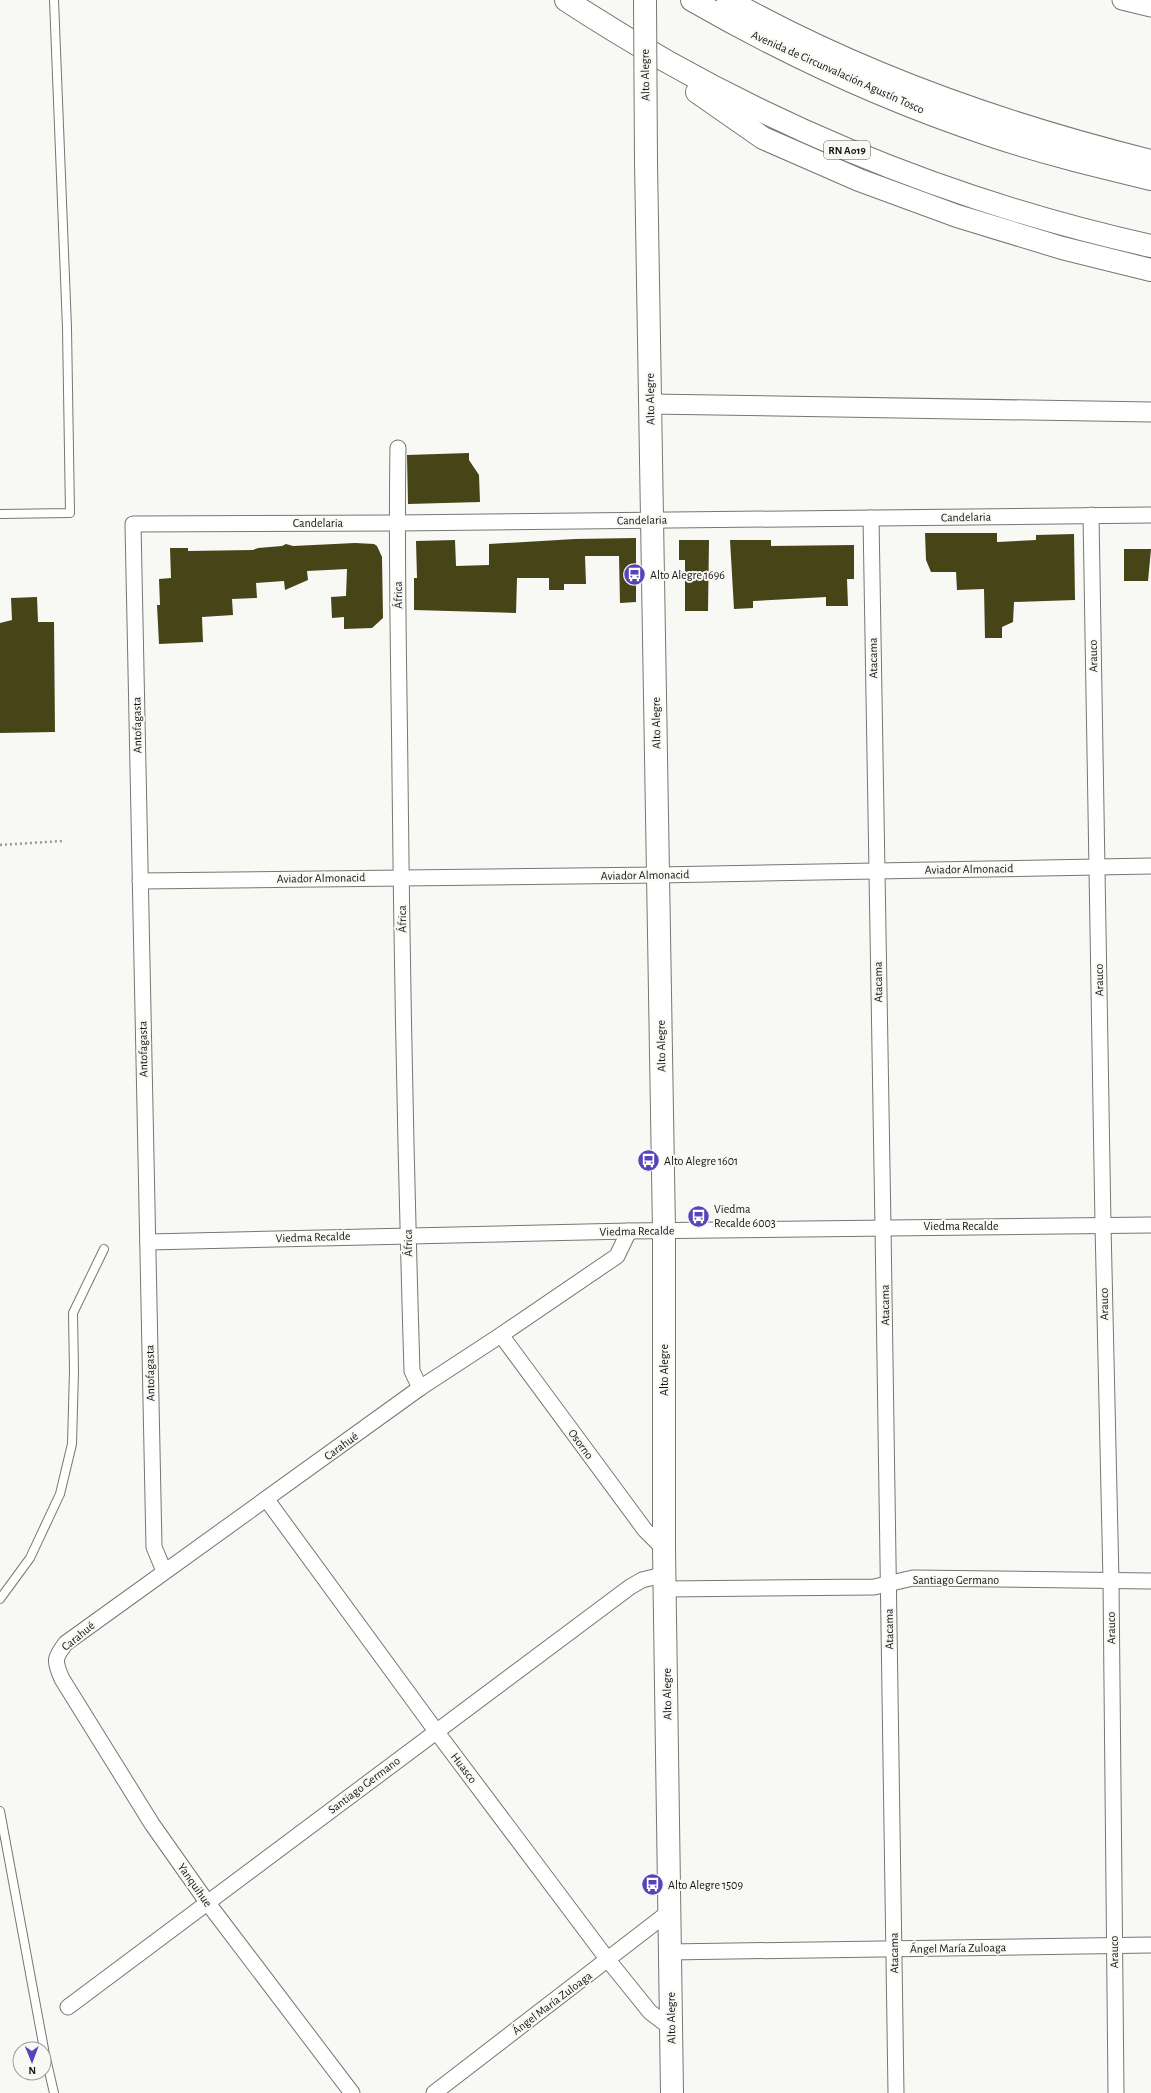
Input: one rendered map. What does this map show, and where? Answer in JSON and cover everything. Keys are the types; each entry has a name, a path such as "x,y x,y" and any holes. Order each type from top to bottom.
{"main road":[{"name":"RN A019","path":"566,0 608,28 707,85 776,119 872,161 965,196 1065,226 1151,246"},
{"name":"Alto Alegre","path":"645,0 646,162 664,1230 664,1549 666,1582 672,2093"},
{"name":"Avenida de Circunvalación Agustín Tosco","path":"692,0 739,27 893,99 990,135 1075,160 1151,179"},
{"path":"728,0 823,48 912,86 995,117 1081,144 1151,161"},
{"path":"608,28 763,138 859,180 957,216 1062,248 1151,270"}],"street":[{"path":"1122,0 1151,8"},
{"path":"650,404 1151,412"},
{"name":"África","path":"398,448 397,523 401,877 408,1235 412,1371 420,1388"},
{"name":"Arauco","path":"1091,515 1103,1225 1111,1581 1116,2093"},
{"name":"Candelaria","path":"133,524 397,523 1151,515"},
{"name":"Atacama","path":"870,518 883,1227 896,2093"},
{"name":"Antofagasta","path":"133,524 154,1547 164,1571"},
{"name":"Aviador Almonacid","path":"140,881 658,875 1151,866"},
{"name":"Viedma Recalde","path":"148,1242 664,1230 1151,1225"},
{"name":"Carahué","path":"55,1665 57,1654 66,1643 164,1571 267,1500 420,1388 617,1256 630,1231"},
{"name":"Osorno","path":"501,1335 644,1530 664,1549"},
{"name":"Huasco","path":"267,1500 436,1731 608,1960 650,2012 671,2028"},
{"name":"Santiago Germano","path":"68,2007 436,1731 630,1587 642,1580 666,1582 874,1587 913,1578 1151,1581"},
{"name":"Yanquihue","path":"55,1665 62,1679 152,1824 207,1902 352,2093"},
{"name":"Ángel María Zuloaga","path":"434,2093 669,1912"},
{"name":"Ángel María Zuloaga","path":"670,1952 1151,1945"}],"lane":[{"path":"0,514 70,513 67,328 54,0"},
{"path":"0,1599 30,1558 60,1494 72,1444 74,1371 73,1313 104,1249"},
{"path":"0,1811 42,2041"},
{"path":"51,2081 54,2093"}],"path":[{"path":"0,845 62,841"}],"building":[{"path":"469,453 469,460 479,475 480,502 408,504 407,455"},
{"path":"925,533 997,533 997,542 1036,540 1036,535 1074,534 1075,600 1014,602 1013,622 1002,627 1002,638 985,638 984,589 957,590 956,572 931,572 926,560"},
{"path":"636,538 636,602 620,603 619,556 585,556 586,584 564,584 564,590 549,590 549,578 517,578 516,613 414,610 414,578 417,578 416,541 455,540 456,566 489,565 489,544 575,539"},
{"path":"679,540 709,540 708,611 685,611 685,560 679,560"},
{"path":"730,540 771,540 771,546 854,545 854,579 847,579 848,606 826,606 826,597 753,601 753,608 734,609"},
{"path":"355,543 374,544 377,546 382,557 383,618 372,628 344,629 344,617 332,618 331,597 346,596 347,569 307,571 308,580 285,590 284,581 256,583 257,598 232,599 233,615 202,617 203,642 159,644 157,605 160,605 159,579 171,578 170,548 188,548 188,551 253,550 258,548 282,546 286,544 293,546"},
{"path":"1124,549 1151,549 1148,581 1124,581"},
{"path":"37,597 38,622 54,622 55,732 0,733 0,623 12,620 11,598"}],"place":[{"name":"Alto Alegre 1696","path":"635,575"},
{"name":"Alto Alegre 1601","path":"648,1161"},
{"name":"Viedma Recalde 6003","path":"698,1216"},
{"name":"Alto Alegre 1509","path":"653,1885"}]}
